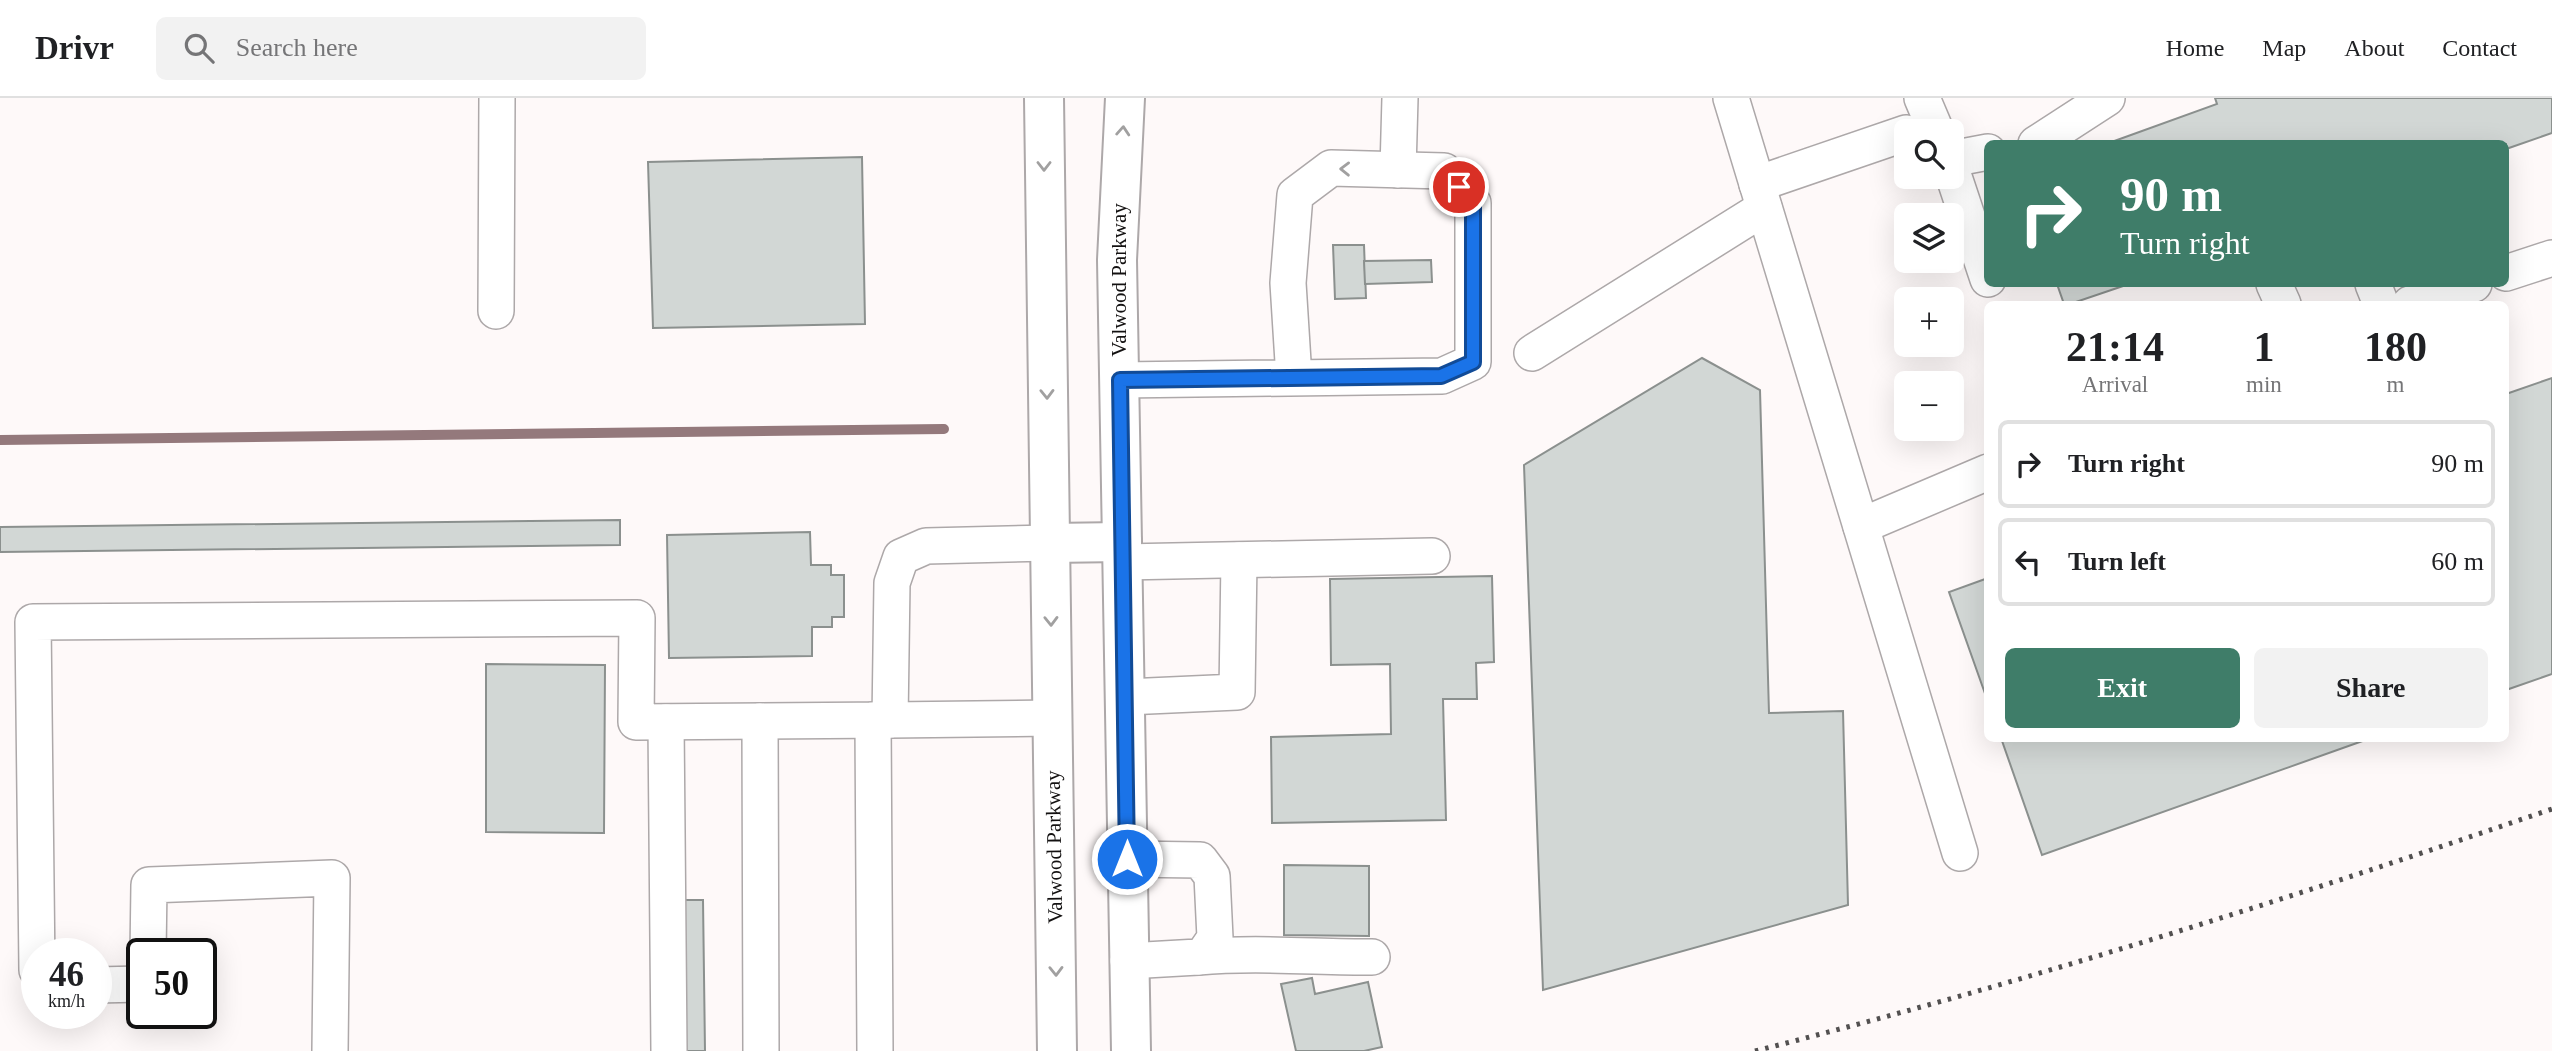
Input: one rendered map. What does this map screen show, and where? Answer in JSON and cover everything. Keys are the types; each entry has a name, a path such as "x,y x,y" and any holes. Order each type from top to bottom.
{"main road":[{"name":"Valwood Parkway","path":"1044,98 1057,1051"},
{"name":"Valwood Parkway","path":"1125,98 1117,248 1131,1051"},
{"path":"1050,543 1123,552"}],"lane":[{"path":"496,311 497,98"},
{"path":"1398,170 1400,98"},
{"path":"1731,98 1960,853"},
{"path":"2042,140 2107,98"},
{"path":"1532,354 1761,196 1894,135"},
{"path":"1964,157 1984,153"},
{"path":"1120,380 1294,378 1441,376 1473,362 1473,203 1444,171 1331,168 1295,195 1288,283 1294,378"},
{"path":"1958,189 1984,266"},
{"path":"2509,272 2552,258"},
{"path":"2420,301 2464,287"},
{"path":"1861,526 1984,474"},
{"path":"875,1051 882,720 892,583 901,557 926,546 1050,543"},
{"path":"1123,552 1239,560 1432,556"},
{"path":"1126,697 1237,692 1239,560"},
{"path":"37,938 33,622 637,618 636,722 1052,718"},
{"path":"760,721 761,1051"},
{"path":"666,722 669,1051"},
{"path":"1127,859 1200,860 1210,870 1215,938 1204,954 1198,957"},
{"path":"148,938 149,885 332,878 330,1051"},
{"path":"1128,961 1242,953 1263,957 1372,957"}],"building":[{"path":"2215,98 2552,98 2552,133 2509,148 2509,140 2117,140 2217,104"},
{"path":"862,157 865,324 653,328 648,162"},
{"path":"1333,245 1364,245 1366,298 1335,299"},
{"path":"1431,260 1432,282 1365,284 1364,261"},
{"path":"2058,287 2120,287 2079,301 2063,301"},
{"path":"1702,358 1760,390 1769,713 1843,711 1848,905 1543,990 1524,465"},
{"path":"2552,378 2552,674 2509,689 2509,393"},
{"path":"620,520 620,545 0,552 0,527"},
{"path":"810,532 811,565 831,565 831,575 844,575 844,617 832,617 832,627 812,627 812,656 669,658 667,535"},
{"path":"1492,576 1494,662 1476,663 1477,699 1443,699 1446,820 1272,823 1271,737 1391,734 1390,664 1331,665 1330,579"},
{"path":"1984,579 1984,691 1949,592"},
{"path":"486,664 605,665 604,833 486,832"},
{"path":"2002,742 2360,742 2042,855"},
{"path":"1284,865 1369,866 1369,936 1284,935"},
{"path":"679,900 703,900 705,1051 680,1051"},
{"path":"1312,978 1315,994 1368,982 1382,1047 1364,1051 1296,1051 1281,984"}],"waterway":[{"path":"0,440 944,429"}],"railway":[{"path":"1755,1051 1956,997 2156,938 2552,809"}],"route":[{"path":"1127,859 1120,380 1441,376 1473,362 1473,203 1459,187"}]}
